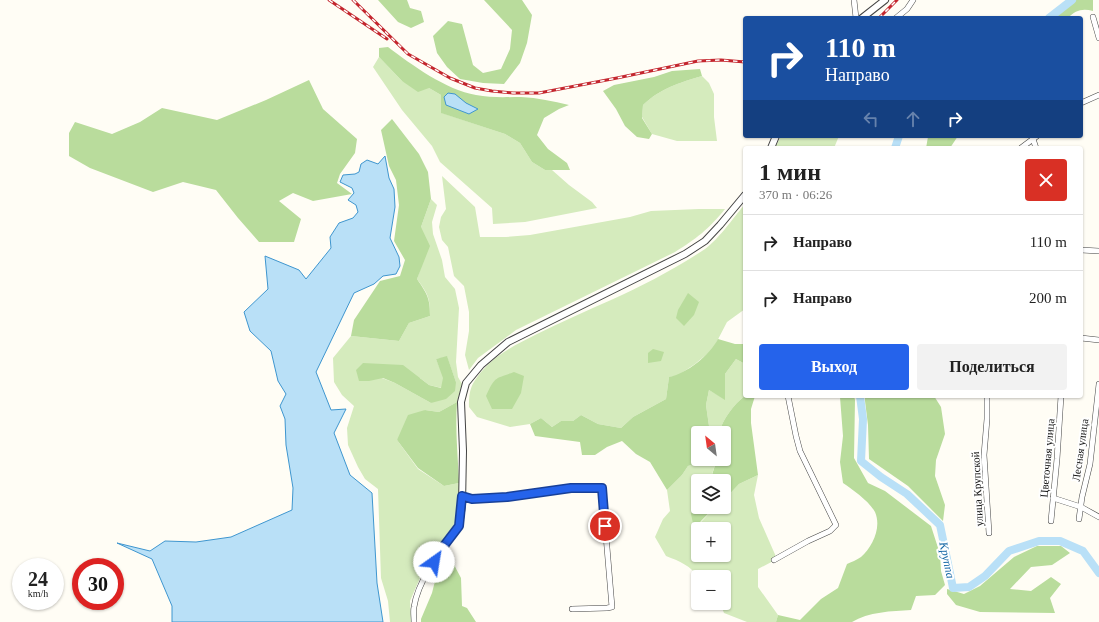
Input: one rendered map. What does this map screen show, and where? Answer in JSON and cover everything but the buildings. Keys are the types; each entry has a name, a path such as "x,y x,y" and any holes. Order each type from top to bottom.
{"street":[{"path":"854,0 856,16"},
{"path":"865,16 885,0"},
{"path":"898,16 907,9 914,0"},
{"path":"1093,17 1099,38"},
{"path":"1083,102 1099,94"},
{"path":"1024,146 1035,138"},
{"path":"414,622 414,607 418,591 440,551 459,526 462,496 463,451 461,402 466,383 481,365 508,342 685,254 705,241 743,197"},
{"path":"1083,250 1099,251"},
{"path":"1083,338 1099,340"},
{"name":"Лесная улица","path":"1079,519 1090,464 1099,384"},
{"path":"774,560 808,541 830,531 836,525 800,451 788,398"},
{"name":"улица Крупской","path":"987,398 984,455 989,533"},
{"name":"Цветочная улица","path":"1051,521 1061,398"},
{"path":"462,496 472,499 507,497 571,488 602,488 612,607 572,610"},
{"path":"1053,498 1081,507 1099,516"}],"green space":[{"path":"378,0 407,0 410,8 421,11 424,22 411,28 398,22"},
{"path":"484,0 522,0 532,15 527,43 520,63 504,84 483,83 460,79 447,67 437,53 433,36 448,21 462,24 473,65 483,73 501,69 510,49 512,30"},
{"path":"1076,0 1093,0 1093,11 1083,10 1076,11 1070,16 1056,16"},
{"path":"388,47 430,76 453,88 465,92 487,97 533,98 569,105 544,118 537,135 548,149 567,163 570,170 545,170 532,162 520,143 505,134 441,113 441,95 429,88 418,92 402,81 379,57 379,48"},
{"path":"379,57 402,81 429,88 441,95 442,113 505,134 520,143 532,162 545,170 552,170 592,202 597,208 525,222 493,224 492,208 440,162 432,146 402,110 373,67"},
{"path":"700,69 702,76 664,90 643,105 642,118 652,134 649,139 637,137 625,126 616,109 603,91 614,85 654,77 672,71"},
{"path":"702,76 709,83 714,94 714,117 717,141 677,141 652,134 642,117 643,105 664,90"},
{"path":"309,80 323,109 357,139 355,153 340,174 337,183 352,194 313,201 293,193 279,201 301,219 294,242 259,242 216,190 183,182 153,192 90,168 69,156 69,133 75,122 112,134 140,122 162,108 217,120"},
{"path":"392,119 419,154 428,172 431,199 421,227 430,246 417,279 427,296 430,316 409,323 399,341 351,336 354,320 380,281 400,276 405,260 394,241 399,205 396,180 389,166 381,130"},
{"path":"780,138 838,138 835,146 776,146"},
{"path":"928,138 957,138 951,146 926,146"},
{"path":"442,176 475,207 480,237 530,235 630,217 651,211 725,209 702,233 675,252 516,330 478,358 469,370 465,355 469,331 469,312 464,286 454,276 448,247 442,240 439,227 441,217 446,209"},
{"path":"431,199 437,205 432,222 433,234 442,260 445,277 455,289 459,308 456,362 458,377 462,384 457,402 439,412 425,410 397,440 418,469 444,486 459,483 459,498 455,523 442,541 420,578 410,601 411,622 390,622 388,601 381,578 378,489 365,479 348,445 347,428 354,406 342,395 334,382 333,358 351,336 399,341 409,323 430,316 428,296 417,279 421,267 421,227","holes":["447,357 456,382 431,403 395,383 382,378 420,378 429,385 442,388 444,378 436,359"]},
{"path":"743,206 743,310 727,322 713,349 695,364 677,376 669,377 666,399 633,417 621,428 598,424 581,415 573,421 561,421 552,427 541,418 530,424 510,427 477,417 469,407 469,396 475,380 500,354 546,330 623,295 669,271 708,247"},
{"path":"688,293 699,302 694,315 684,326 676,318 678,310"},
{"path":"718,339 735,344 743,344 743,363 736,359 725,374 725,400 709,390 706,405 709,426 691,426 691,465 688,466 682,475 667,490 650,462 636,454 622,441 607,447 595,455 582,455 580,442 535,436 530,424 541,418 552,427 561,421 573,421 581,415 598,424 621,428 633,417 666,399 669,377 690,368 709,351"},
{"path":"653,349 664,352 661,361 648,363 648,353"},
{"path":"447,356 456,382 455,391 446,399 431,403 383,378 369,381 359,381 356,370 363,363 403,365 429,385 441,388 443,378 436,359"},
{"path":"736,359 743,363 743,398 729,413 722,426 709,426 706,405 709,390 725,399 725,374"},
{"path":"514,372 524,376 521,393 512,409 492,409 486,396 494,381 499,377"},
{"path":"743,398 754,398 751,409 751,423 758,475 739,484 731,493 731,474 712,474 715,466 731,466 731,426 722,426 729,413"},
{"path":"840,398 854,398 854,458 868,483 885,491 931,526 940,554 941,571 945,585 935,595 916,596 911,610 873,614 852,622 776,622 778,615 800,620 821,599 838,588 847,564 865,553 875,537 877,531 877,518 875,512 869,504 843,483 840,462 843,436"},
{"path":"865,398 935,398 941,407 945,434 936,460 935,476 945,505 943,521 908,486 869,459 868,425"},
{"path":"457,402 456,432 459,483 444,486 418,468 397,440 408,415 425,410 439,412"},
{"path":"688,466 715,466 712,474 691,474 691,514 701,522 708,514 731,514 731,493 739,484 758,475 754,495 759,518 777,559 758,569 758,587 778,615 776,622 747,622 724,613 723,610 731,610 731,570 692,570 680,562 666,556 655,537 663,519 670,511 667,490 682,475"},
{"path":"691,514 708,514 700,522 693,522"},
{"path":"1037,546 1061,546 1070,553 1052,565 1031,567 1010,589 1031,591 1051,577 1061,584 1050,598 1055,613 980,612 956,605 947,594 947,589 964,594 980,586 1014,557"},
{"path":"452,561 461,578 462,606 467,608 476,622 421,622 432,593 438,569"}],"water":[{"path":"448,93 455,94 466,103 478,109 469,114 446,105 444,97"},
{"path":"385,156 389,178 394,189 395,207 390,238 399,257 400,266 396,274 383,276 374,284 354,293 316,372 331,410 346,409 334,433 350,475 372,493 377,583 383,622 172,622 172,606 152,559 117,543 150,551 165,541 196,542 231,537 292,510 293,488 286,445 285,419 280,406 286,394 278,381 271,351 250,331 244,312 268,289 265,256 299,270 306,279 331,248 330,237 339,223 353,218 358,212 356,205 348,200 354,193 352,188 340,182 343,175 355,174 359,172 361,164 367,160 378,164"}],"waterway":[{"name":"Круппа","path":"1052,16 1072,0"},
{"name":"Круппа","path":"896,146 898,138"},
{"name":"Круппа","path":"860,398 863,419 861,461 881,477 907,494 940,525 953,588 969,587 985,576 1009,551 1039,541 1060,541 1083,551 1099,573"}],"railway":[{"path":"329,0 387,39"},
{"path":"353,0 408,54 450,78 475,88 492,91 539,93 698,61 721,60 743,62"},
{"path":"881,16 897,0"}],"route":[{"path":"434,562 440,551 459,526 462,496 472,499 507,497 554,489 602,488 605,526"}]}
